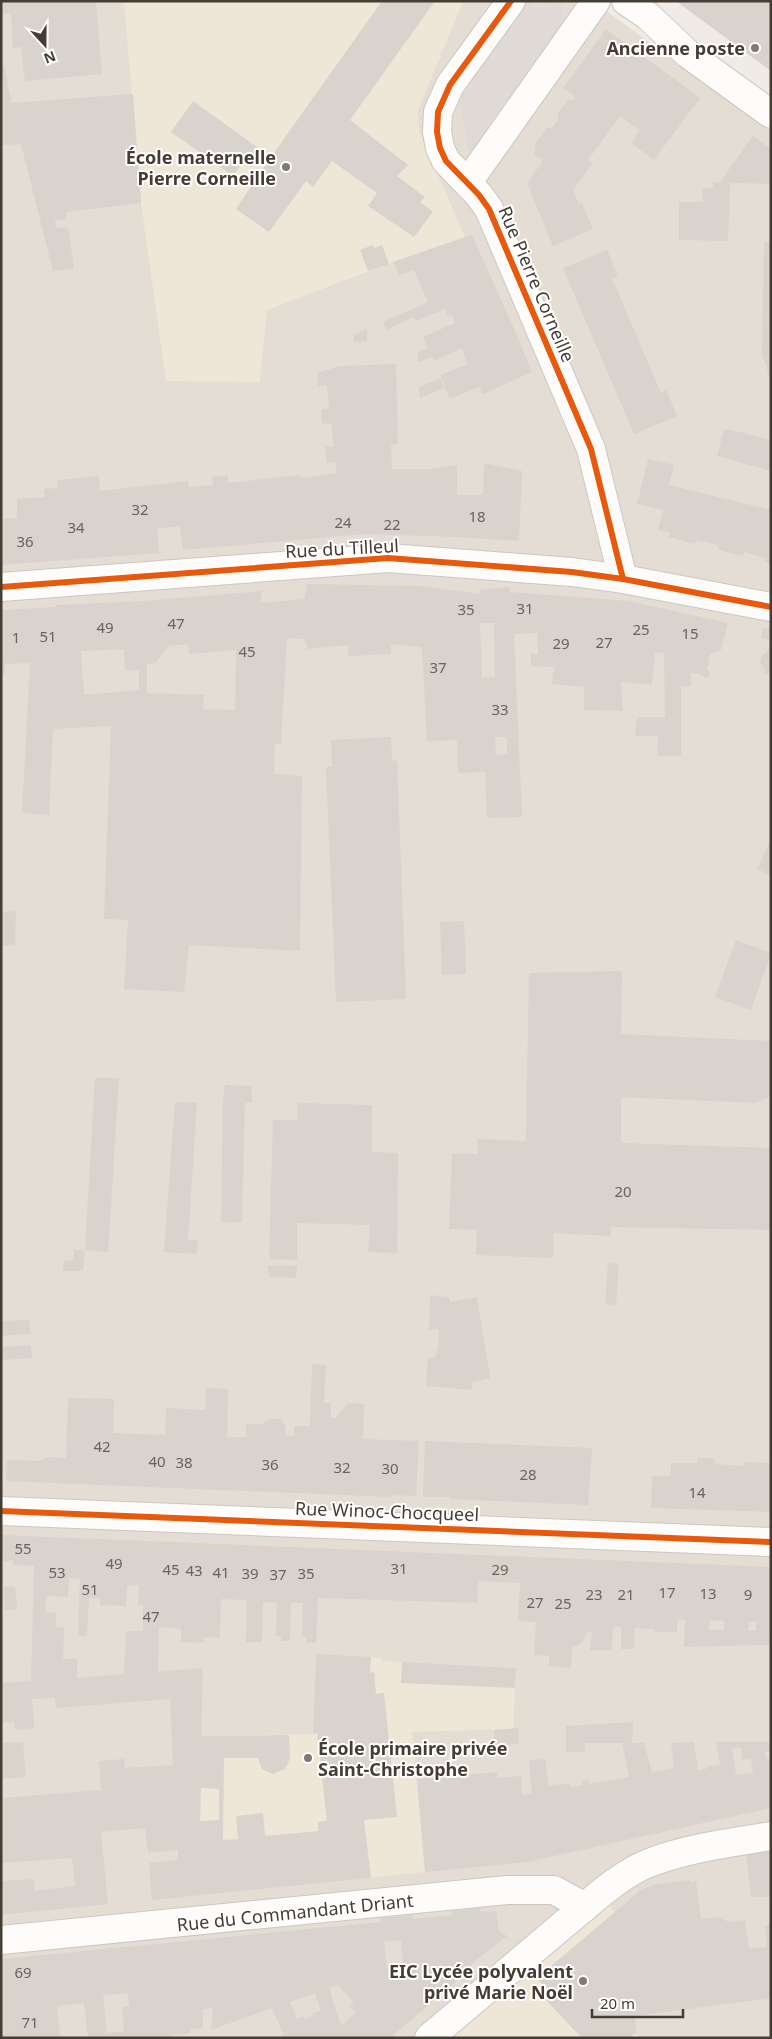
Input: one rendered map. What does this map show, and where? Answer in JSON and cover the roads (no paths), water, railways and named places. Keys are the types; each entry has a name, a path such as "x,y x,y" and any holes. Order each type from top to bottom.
{"street":[{"name":"Rue Pierre Corneille","path":"511,1 442,98 438,112 437,132 440,148 446,161 468,182 488,209 591,449 623,579"},
{"path":"468,182 596,1"},
{"path":"626,1 648,16 688,54 771,114"},
{"name":"Rue du Tilleul","path":"1,588 388,558 572,572 623,579 771,607"},
{"name":"Rue Winoc-Chocqueel","path":"1,1511 771,1542"},
{"path":"430,2038 585,1907 632,1872 648,1864 690,1851 771,1836"},
{"name":"Rue du Commandant Driant","path":"1,1940 507,1890 554,1890 585,1907"}],"place":[{"name":"Ancienne poste","path":"755,48"},
{"name":"École maternelle Pierre Corneille","path":"286,167"},
{"name":"École primaire privée Saint-Christophe","path":"308,1758"},
{"name":"EIC Lycée polyvalent privé Marie Noël","path":"583,1981"}]}
